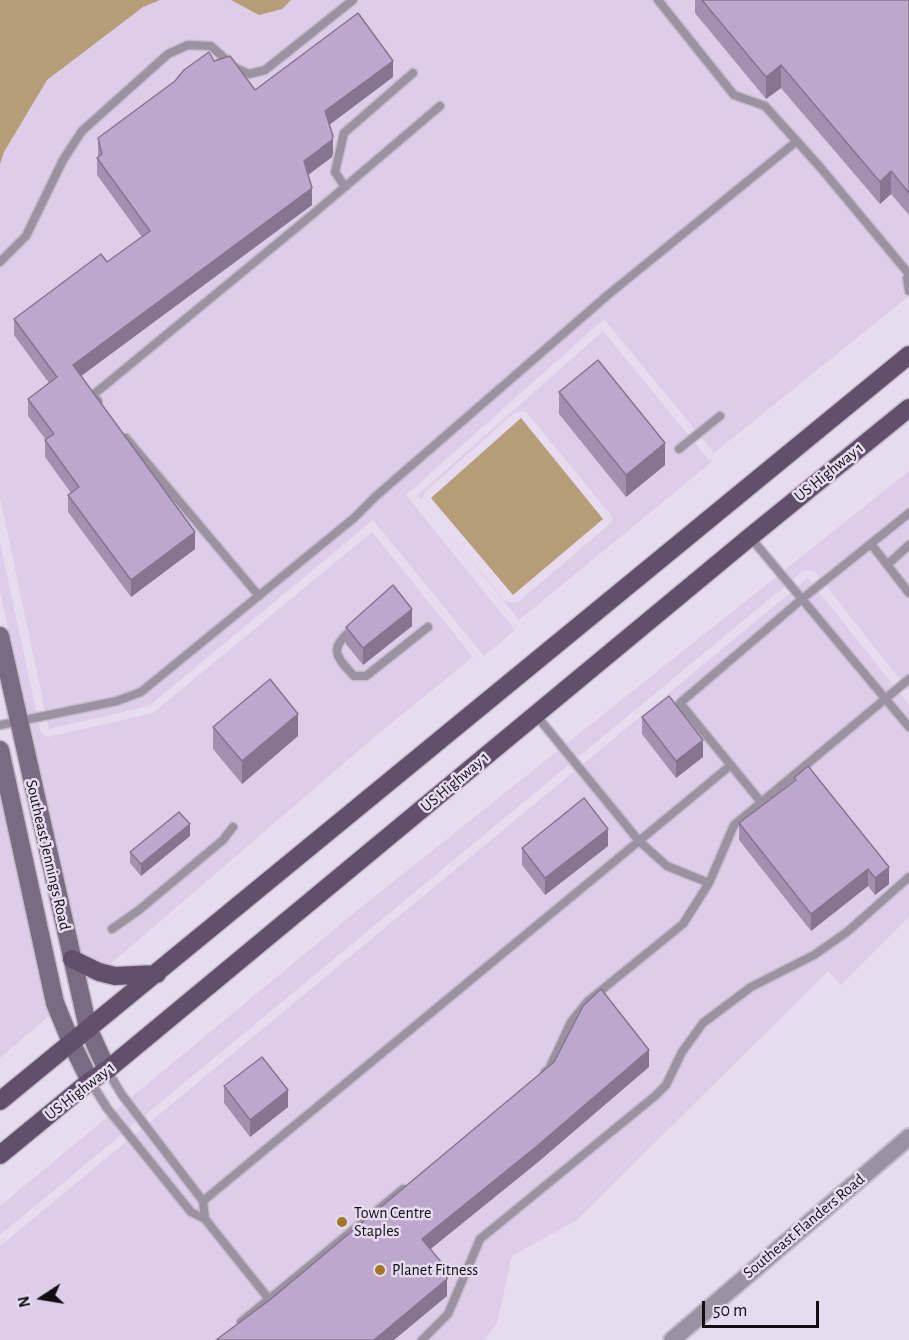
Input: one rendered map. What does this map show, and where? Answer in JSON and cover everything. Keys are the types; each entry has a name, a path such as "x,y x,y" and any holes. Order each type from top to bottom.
{"main road":[{"path":"0,1101 909,355"},
{"name":"US Highway 1","path":"0,1155 90,1081 107,1070 909,408"},
{"path":"72,959 99,972 115,976 157,974"}],"street":[{"name":"Southeast Jennings Road","path":"0,636 9,723 72,959 88,1028 107,1070"},
{"name":"Southeast Jennings Road","path":"0,750 55,1003 90,1081"},
{"name":"Southeast Flanders Road","path":"680,1337 909,1137"}],"lane":[{"path":"0,262 26,236 63,160 82,131 168,54 188,45 211,46 234,67 249,74 265,70 353,0"},
{"path":"658,0 734,95 765,106 797,141 909,274 907,278 909,291"},
{"path":"345,187 335,172 345,134 413,73"},
{"path":"106,413 93,395 440,106"},
{"path":"9,723 117,701 141,692 354,518 376,496 609,294 797,141"},
{"path":"679,449 720,416"},
{"path":"120,431 259,596"},
{"path":"761,802 680,703 802,599 909,513"},
{"path":"750,537 909,727"},
{"path":"871,544 909,593"},
{"path":"887,565 909,545"},
{"path":"361,623 340,639 336,651 338,660 354,676 366,676 428,627"},
{"path":"536,1079 549,1069 571,1022 588,1001 683,924 709,883 734,825 909,679"},
{"path":"536,715 639,841 667,866 709,883"},
{"path":"203,1202 731,765"},
{"path":"112,929 139,910 223,840 233,827"},
{"path":"422,1340 448,1314 480,1239 655,1096 666,1084 682,1052 703,1023 751,987 814,955 847,932 909,877"},
{"path":"107,1070 122,1095 203,1202 205,1219"},
{"path":"90,1081 107,1108 191,1212 205,1219 269,1299"},
{"path":"233,1329 412,1181"}],"shaded area":[{"path":"0,0 909,0 909,296 714,453 604,319 406,495 515,630 484,656 373,520 149,706 49,729 0,498"},
{"path":"0,0 160,0 143,7 47,80 4,152 0,164"},
{"path":"231,0 291,0 282,9 259,15"},
{"path":"603,331 707,458 713,461 519,620 444,527 505,601 513,603 519,601 611,523 610,514 528,414 523,411 514,413 425,492 422,501 418,495"},
{"path":"521,418 603,519 513,595 431,498"},
{"path":"909,471 909,691 816,573 808,570 802,572 0,1235 0,1206 354,913"},
{"path":"372,532 473,657 378,734 108,966 80,953 0,592 0,542 41,733 48,737 153,713"},
{"path":"808,578 909,705 909,917 841,985 828,971 577,1220 512,1256 497,1323 484,1340 0,1340 0,1246"},
{"path":"0,792 50,1015 0,1058"}],"building":[{"path":"702,0 909,0 909,193 891,171 880,182 781,65 766,77"},
{"path":"358,13 393,61 325,111 333,136 332,140 304,161 312,188 73,365 195,532 131,580 68,495 79,487 45,440 54,434 28,399 57,377 14,319 101,254 107,262 150,231 97,158 102,154 98,138 175,81 184,70 209,52 214,61 230,56 255,90"},
{"path":"598,360 665,443 626,475 559,392"},
{"path":"393,585 412,609 363,648 346,627"},
{"path":"270,679 298,714 242,761 213,727"},
{"path":"669,696 703,740 676,761 642,717"},
{"path":"808,766 889,867 875,878 868,869 811,914 739,823 796,780 794,778"},
{"path":"584,798 608,829 545,878 522,848"},
{"path":"179,812 190,824 141,864 130,852"},
{"path":"601,989 649,1050 537,1146 422,1239 446,1268 447,1279 374,1340 216,1340 271,1299 554,1062 583,1006"},
{"path":"262,1057 288,1090 250,1120 224,1086"}],"place":[{"name":"Town Centre Staples","path":"342,1222"},
{"name":"Planet Fitness","path":"380,1270"}]}
